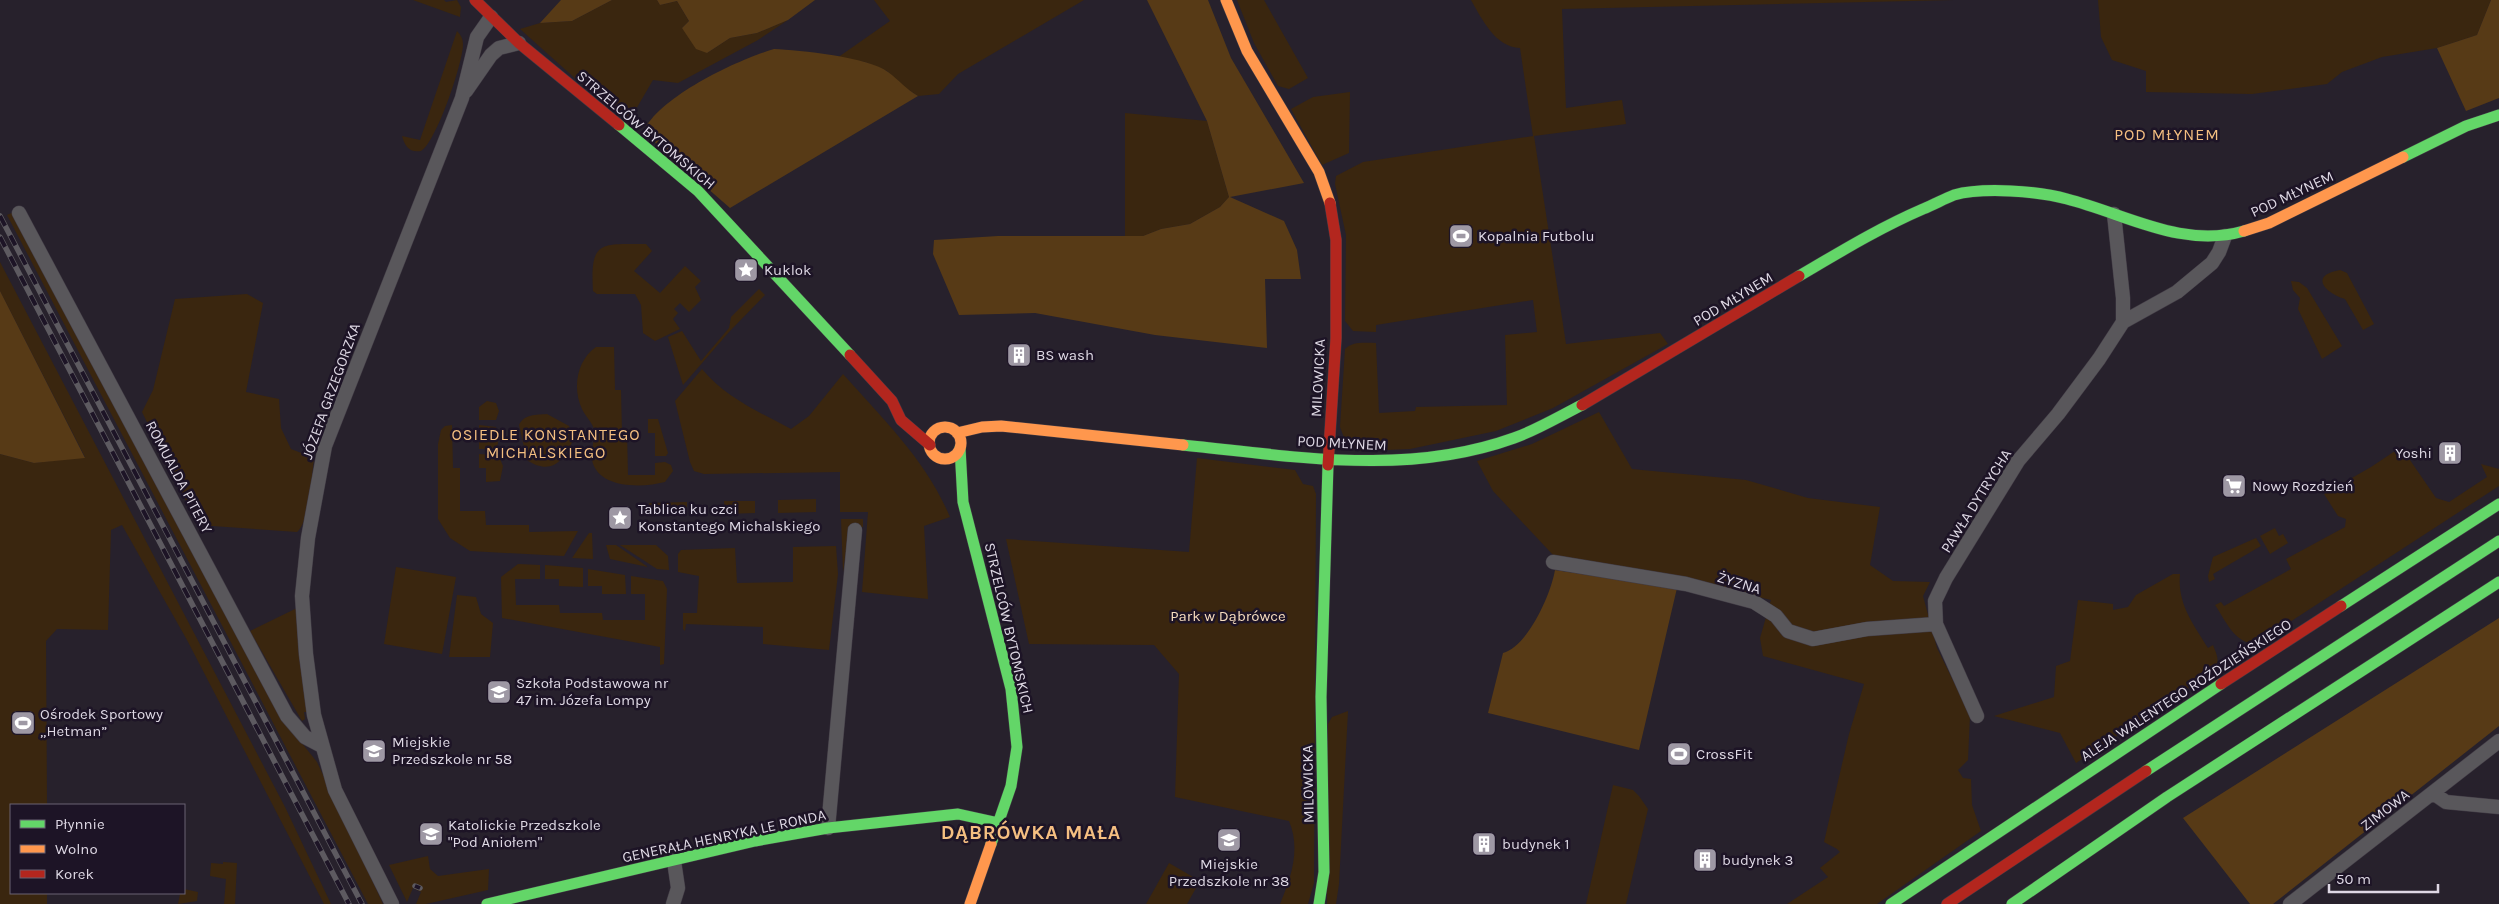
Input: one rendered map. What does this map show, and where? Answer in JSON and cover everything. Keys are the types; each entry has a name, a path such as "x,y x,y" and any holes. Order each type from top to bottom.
{"main road":[{"name":"STRZELCÓW BYTOMSKICH","path":"475,0 519,43 698,191 892,401 901,420 930,445"},
{"name":"MILOWICKA","path":"1226,0 1248,51 1319,172 1332,212 1336,240 1337,284 1333,400 1328,460 1321,697 1324,872 1319,904"},
{"name":"POD MŁYNEM","path":"957,433 982,427 1001,426 1328,460 1370,462 1425,459 1462,452 1514,438 1599,397 1880,228 1955,195 1998,191 2033,192 2068,199 2142,225 2176,233 2204,237 2225,236 2270,223 2466,126 2499,115"},
{"name":"STRZELCÓW BYTOMSKICH","path":"892,401 910,411"},
{"path":"924,421 943,428 950,428 957,433 961,442 963,502"},
{"path":"943,428 934,432 930,445 963,502"},
{"path":"937,456 950,458 960,448"},
{"name":"STRZELCÓW BYTOMSKICH","path":"963,502 1015,712 1016,768 999,823 970,904"},
{"name":"ALEJA WALENTEGO ROŹDZIEŃSKIEGO","path":"1890,904 2240,672 2499,504"},
{"path":"1947,904 2185,745 2499,541"},
{"path":"2012,904 2167,797 2499,583"},
{"name":"GENERAŁA HENRYKA LE RONDA","path":"487,904 755,841 828,828 958,814 999,823"}],"street":[{"name":"JÓZEFA GRZEGORZKA","path":"462,98 491,55 495,20"},
{"name":"JÓZEFA GRZEGORZKA","path":"392,904 335,790 322,746 310,688 302,596 308,538 325,446 462,98 477,37 495,20"},
{"path":"491,55 499,48 519,43"},
{"name":"ROMUALDA PITERY","path":"19,213 287,716 305,737 322,746"},
{"path":"2114,214 2123,298 2123,322"},
{"name":"PAWŁA DYTRYCHA","path":"1977,716 1936,624 1935,601 1942,586 2018,461 2058,414 2099,359 2123,322 2177,292 2212,263 2219,252 2225,236"},
{"path":"828,828 855,530"},
{"name":"ŻYZNA","path":"1553,562 1686,584 1754,602 1776,616 1788,631 1814,639 1867,629 1936,624"},
{"name":"ZIMOWA","path":"2290,904 2499,741"},
{"path":"2433,793 2446,802 2499,807"},
{"path":"673,904 678,888 674,861"}],"green space":[{"path":"413,0 444,0 446,2 457,0 461,7 460,17"},
{"path":"612,0 657,0 660,5 677,1 689,21 682,28 707,53 730,38 757,33 788,20 758,40 678,83 653,80 632,116 626,117 578,81 520,29 540,23 572,21"},
{"path":"874,0 1084,0 958,74 939,94 918,96 901,85 887,71 865,62 837,58 890,21"},
{"path":"1237,0 1264,0 1308,78 1289,89 1278,86 1254,43"},
{"path":"1471,0 1954,0 1562,9 1566,108 1622,100 1626,124 1534,136 1566,344 1660,333 1668,344 1553,408 1496,431 1410,449 1362,451 1351,447 1345,440 1340,427 1345,349 1348,346 1359,343 1376,343 1379,413 1415,411 1416,407 1507,405 1505,335 1537,332 1533,300 1376,325 1376,332 1353,331 1345,321 1346,235 1335,184 1336,176 1363,162 1533,136 1520,48 1503,43 1496,37 1490,31"},
{"path":"2098,0 2491,0 2477,35 2437,48 2382,57 2342,72 2327,84 2252,94 2146,92 2146,71 2112,60 2101,37"},
{"path":"457,31 463,40 462,54 448,102 427,145 421,151 413,151 406,146 402,136 420,140"},
{"path":"1350,92 1349,153 1322,165 1291,109 1313,97"},
{"path":"1125,113 1207,121 1229,197 1220,207 1190,224 1161,229 1143,236 1125,237"},
{"path":"14,212 289,727 317,762 383,904 368,904 7,215"},
{"path":"618,244 646,244 652,251 634,271 660,293 685,266 701,281 695,287 701,300 689,312 680,303 674,309 678,313 673,319 680,329 655,341 643,333 641,305 635,294 597,294 593,291 594,262 596,254 601,248"},
{"path":"0,262 285,807 331,904 324,904 187,640 122,525 111,530 108,630 57,629 46,641 47,804 10,804 10,894 47,894 47,904 0,904 0,454 34,463 85,457 0,291"},
{"path":"2340,270 2347,273 2374,324 2363,330 2345,299 2331,292 2323,284 2325,276"},
{"path":"2291,281 2299,282 2307,288 2342,346 2322,359 2298,309 2300,298 2293,290"},
{"path":"759,289 765,295 729,332 683,385 668,337 682,331 701,361 729,328 731,317"},
{"path":"247,294 263,303 246,392 279,399 281,428 291,449 314,458 307,509 301,527 297,532 198,525 142,412 153,390 175,299"},
{"path":"596,347 614,347 615,390 621,390 622,433 627,433 628,475 655,475 655,463 665,462 671,465 673,471 665,482 645,485 622,484 603,477 596,470 592,460 594,429 582,409 577,392 577,384 584,359"},
{"path":"702,369 732,396 791,429 809,416 843,374 888,424 916,459 929,477 950,517 924,526 928,599 862,592 868,512 840,512 840,472 704,474 694,471 690,462 675,401"},
{"path":"487,401 496,403 499,411 496,420 479,420 479,407"},
{"path":"1599,412 1632,469 1746,480 1808,498 1880,507 1870,565 1893,581 1930,582 1923,596 1937,648 1970,715 1968,760 1958,770 1963,778 1971,779 1972,805 1981,831 1877,904 1787,904 1828,877 1820,868 1840,852 1824,842 1849,734 1864,684 1763,656 1760,638 1771,600 1690,580 1554,556 1493,491 1477,461 1532,444"},
{"path":"547,414 569,426 574,438 562,459 550,466 544,467 527,460 519,425 527,417"},
{"path":"648,419 658,419 668,453 666,456 655,456 655,433 648,433"},
{"path":"452,425 453,468 460,468 460,511 485,511 486,525 529,525 529,532 578,531 564,556 470,551 450,538 438,519 438,444 441,430 445,426"},
{"path":"479,425 496,427 498,444 495,449 479,449"},
{"path":"2401,447 2436,498 2449,502 2487,477 2481,464 2499,469 2499,486 2256,644 2248,643 2236,635 2215,605 2221,602 2224,606 2291,569 2286,559 2345,527 2346,519 2338,516 2324,494"},
{"path":"479,454 492,455 500,459 503,466 500,481 486,482 486,468 479,468"},
{"name":"Park w Dąbrówce","path":"1197,458 1295,470 1303,484 1313,486 1316,494 1314,883 1308,904 1280,904 1288,884 1293,863 1294,842 1289,821 1175,797 1179,674 1154,645 1029,644 1006,539 1189,552"},
{"path":"816,499 816,512 778,513 778,500"},
{"path":"724,501 755,501 755,513 725,514"},
{"path":"687,502 687,508 649,508 649,503"},
{"path":"841,519 863,519 863,527 850,528 843,572"},
{"path":"2275,528 2279,536 2283,534 2288,543 2270,554 2260,536"},
{"path":"589,533 592,533 593,559 572,558"},
{"path":"2256,538 2261,546 2213,574 2215,579 2209,582 2208,576 2213,557"},
{"path":"606,545 616,545 648,567 610,559"},
{"path":"620,545 656,545 668,556 669,570 657,569"},
{"path":"836,546 838,574 829,650 763,644 763,627 686,624 685,631 683,629 683,613 697,613 699,576 678,572 678,554 681,550 735,548 737,583 793,582 793,547"},
{"path":"518,564 540,565 540,579 515,579 516,605 559,605 560,613 602,613 603,620 645,620 645,594 631,594 631,576 663,581 667,589 664,664 660,665 660,647 502,618 501,577"},
{"path":"545,565 583,568 583,587 559,586 559,579 545,579"},
{"path":"396,567 456,577 442,654 384,644"},
{"path":"588,569 625,575 626,594 602,594 602,586 588,586"},
{"path":"2173,574 2180,574 2181,594 2192,622 2208,648 2213,645 2218,662 2213,672 2076,763 2060,733 1994,716 2054,697 2056,666 2070,661 2078,600 2113,604 2113,610 2128,607 2136,595"},
{"path":"457,595 476,597 481,614 493,623 490,657 449,657"},
{"path":"297,608 307,712 304,712 305,719 302,721 250,631"},
{"path":"1348,711 1339,884 1336,904 1327,904 1328,724 1332,717"},
{"path":"1613,785 1633,790 1648,809 1626,904 1586,904"},
{"path":"428,856 430,869 438,876 489,869 488,890 426,904 416,904 421,892 413,888 407,902 389,865"},
{"path":"223,862 237,863 235,904 224,904 226,879 210,876 211,863 223,864"},
{"path":"1169,863 1200,881 1187,904 1146,904"},
{"path":"185,889 198,892 197,901 178,904 180,894 185,894"}],"shaded area":[{"path":"561,0 612,0 572,21 540,23"},
{"path":"657,0 815,0 788,20 757,33 730,38 707,53 696,49 682,28 689,21 677,1 660,5"},
{"path":"1147,0 1208,0 1231,58 1304,183 1230,197 1284,221 1297,250 1301,279 1265,279 1267,348 1155,335 1035,313 959,315 933,254 934,240 998,236 1143,236 1161,229 1190,224 1220,207 1229,197 1207,121"},
{"path":"2491,0 2499,0 2499,98 2466,111 2437,48 2477,35"},
{"path":"774,49 816,53 866,62 888,72 918,96 730,208 643,132 665,105 682,93 721,71 758,54"},
{"path":"0,291 85,458 34,463 0,454"},
{"path":"1555,570 1677,588 1639,750 1488,713 1503,653 1521,640 1537,618 1549,592"},
{"path":"2499,618 2499,726 2273,904 2250,904 2183,818"}],"railway":[{"path":"0,216 362,904"},
{"path":"0,237 349,904"},
{"path":"415,886 420,888"}],"traffic: fast":[{"path":"2403,157 2466,126 2499,115"},
{"path":"619,125 698,191 850,355"},
{"path":"1799,276 1907,216 1954,195 1980,191 2011,191 2055,196 2176,233 2198,236 2244,231"},
{"path":"1183,445 1308,458 1349,460 1391,460 1432,457 1473,450 1523,435 1582,405"},
{"path":"960,448 963,502 1011,689 1017,747 1011,786 991,844"},
{"path":"1319,904 1324,872 1321,697 1328,465"},
{"path":"2341,606 2499,504"},
{"path":"2146,771 2499,541"},
{"path":"2012,904 2167,797 2499,582"},
{"path":"1891,904 2221,684"},
{"path":"487,904 755,841 828,828 958,814 999,823"}],"traffic: slow":[{"path":"1226,0 1247,51 1319,172 1330,203"},
{"path":"2244,231 2269,223 2403,157"},
{"path":"957,433 982,427 1001,426 1183,445"},
{"path":"945,427 956,432 961,443 956,454 945,459 934,454 929,443 934,432 945,427"},
{"path":"970,904 991,844"}],"traffic: jam":[{"path":"475,0 519,43 619,125"},
{"path":"1328,465 1336,338 1336,240 1330,203"},
{"path":"1582,405 1799,276"},
{"path":"850,355 892,401 901,420 930,445"},
{"path":"2221,684 2341,606"},
{"path":"1947,904 2146,771"}],"place":[{"name":"Kopalnia Futbolu","path":"1461,236"},
{"name":"Kuklok","path":"746,270"},
{"name":"BS wash","path":"1019,355"},
{"name":"Yoshi","path":"2450,453"},
{"name":"Nowy Rozdzień","path":"2234,486"},
{"name":"Tablica ku czci Konstantego Michalskiego","path":"620,518"},
{"name":"Szkoła Podstawowa nr 47 im. Józefa Lompy","path":"499,692"},
{"name":"Ośrodek Sportowy „Hetman”","path":"23,723"},
{"name":"Miejskie Przedszkole nr 58","path":"374,751"},
{"name":"CrossFit","path":"1679,754"},
{"name":"Katolickie Przedszkole \"Pod Aniołem\"","path":"431,834"},
{"name":"Miejskie Przedszkole nr 38","path":"1229,840"},
{"name":"budynek 1","path":"1484,844"},
{"name":"budynek 3","path":"1705,860"}],"district":[{"name":"POD MŁYNEM","path":"2167,134"},
{"name":"OSIEDLE KONSTANTEGO MICHALSKIEGO","path":"546,443"},
{"name":"DĄBRÓWKA MAŁA","path":"1031,832"}]}
